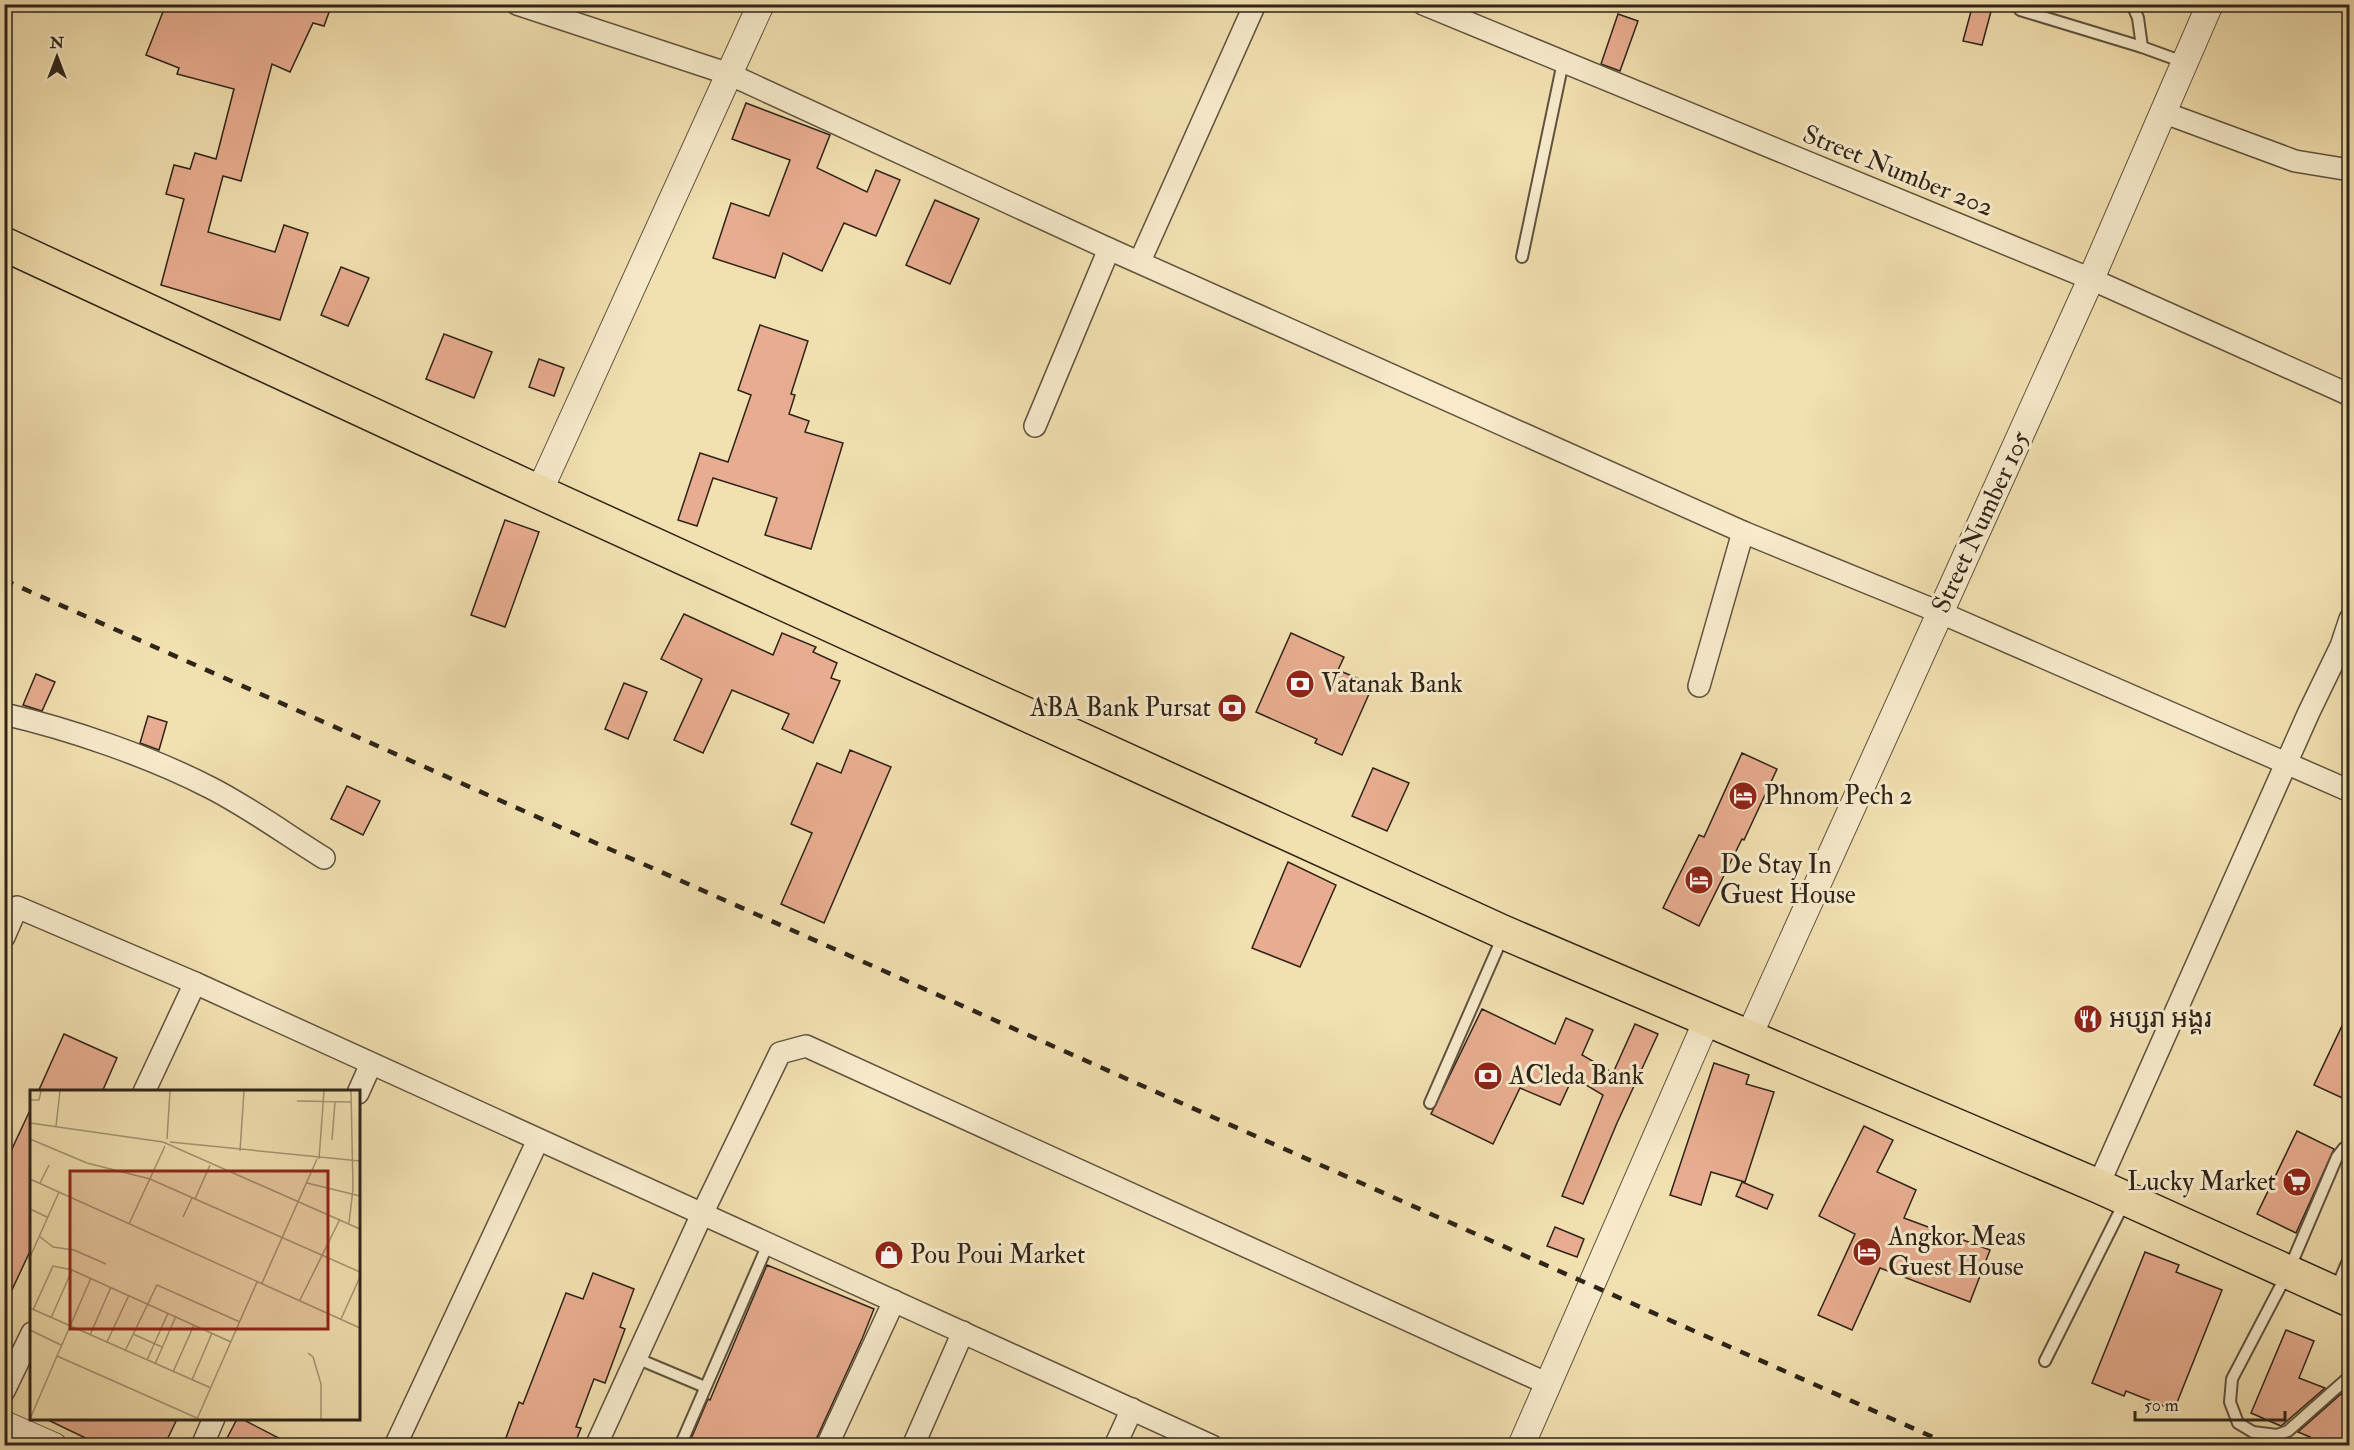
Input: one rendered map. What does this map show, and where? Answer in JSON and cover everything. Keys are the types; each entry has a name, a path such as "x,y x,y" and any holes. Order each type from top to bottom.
{"main road":[{"path":"4,244 539,492 1505,933 2112,1193 2342,1297"}],"street":[{"path":"518,4 729,74 1109,249 1743,532 1939,612 2349,791"},
{"path":"539,492 761,4"},
{"path":"1140,261 1255,4"},
{"name":"Street Number 202","path":"1423,4 2091,279 2349,395"},
{"name":"Street Number 105","path":"1748,1038 2091,279 2187,63 2210,4"},
{"path":"2165,113 2295,161 2349,170"},
{"path":"1035,426 1109,249"},
{"path":"1699,686 1743,532"},
{"path":"2112,1193 2287,763 2341,646 2349,619"},
{"path":"4,714 38,722 133,754 212,788 324,858"},
{"path":"4,937 11,905 195,983 1212,1446"},
{"path":"145,1090 195,983"},
{"path":"1521,1446 1707,1020"},
{"path":"596,1446 702,1214 780,1053 806,1046 1548,1384"},
{"path":"359,1090 371,1064"},
{"path":"395,1446 538,1140"},
{"path":"831,1444 894,1301"},
{"path":"913,1446 963,1332"},
{"path":"4,1391 30,1337"},
{"path":"1115,1446 1132,1409"},
{"path":"202,1446 214,1420"},
{"path":"4,1424 54,1446"}],"lane":[{"path":"2132,4 2138,18 2142,47"},
{"path":"2020,10 2187,63"},
{"path":"1522,257 1563,62"},
{"path":"1430,1103 1505,933"},
{"path":"2349,1146 2344,1148 2337,1157 2288,1272 2232,1379 2230,1402 2238,1423 2253,1432 2277,1435 2288,1431 2349,1376"},
{"path":"2045,1361 2112,1193"},
{"path":"680,1446 768,1244"},
{"path":"2342,1297 2349,1256"},
{"path":"636,1358 705,1387"}],"building":[{"path":"166,4 332,4 324,26 313,23 290,72 272,64 241,181 223,176 208,232 275,252 284,225 308,233 280,320 161,285 184,199 166,194 174,165 190,169 195,153 216,159 234,89 177,74 179,68 146,55"},
{"path":"1973,4 1993,4 1982,45 1963,41"},
{"path":"1618,14 1638,21 1620,71 1601,64"},
{"path":"746,103 830,135 817,168 867,192 876,170 900,180 876,236 844,223 822,271 783,253 775,278 713,258 731,203 769,216 790,160 732,139"},
{"path":"935,200 979,219 950,284 906,265"},
{"path":"341,267 369,278 348,326 321,315"},
{"path":"760,325 808,341 791,394 795,395 789,414 809,421 805,432 843,443 811,549 765,535 777,498 713,478 697,526 678,520 700,453 728,462 751,395 738,390"},
{"path":"444,334 492,352 474,398 426,379"},
{"path":"539,359 564,368 554,396 529,387"},
{"path":"505,520 539,532 505,627 471,615"},
{"path":"684,614 773,655 782,633 816,647 813,652 837,663 831,678 840,681 813,743 782,729 789,714 732,690 703,753 674,740 702,679 661,659"},
{"name":"Vatanak Bank","path":"1291,633 1344,657 1338,670 1373,685 1342,755 1315,743 1317,739 1256,712"},
{"path":"36,674 55,682 42,711 23,705"},
{"path":"624,683 647,692 628,739 605,729"},
{"path":"148,716 167,722 159,750 140,743"},
{"path":"850,750 891,767 824,923 781,904 812,833 791,824 817,763 841,773"},
{"path":"1742,753 1777,769 1744,840 1742,839 1699,926 1663,908 1699,835 1704,837"},
{"path":"1373,768 1409,783 1387,831 1352,816"},
{"path":"347,786 380,801 363,835 331,819"},
{"path":"1288,862 1336,885 1300,967 1252,948"},
{"path":"1482,1009 1555,1044 1566,1018 1593,1030 1582,1055 1613,1073 1635,1024 1658,1034 1583,1204 1562,1196 1603,1095 1573,1077 1560,1105 1520,1088 1493,1144 1431,1114"},
{"path":"2349,1011 2349,1101 2314,1085"},
{"path":"64,1034 117,1058 103,1090 39,1090"},
{"path":"1714,1063 1749,1075 1746,1084 1774,1092 1745,1182 1711,1172 1701,1205 1670,1195"},
{"path":"30,1110 30,1251 4,1307 4,1166"},
{"path":"1864,1126 1893,1140 1877,1172 1916,1190 1904,1218 1990,1250 1970,1302 1880,1268 1852,1330 1818,1315 1855,1234 1819,1216"},
{"name":"Lucky Market","path":"2297,1131 2334,1149 2296,1233 2257,1214"},
{"path":"1742,1182 1773,1195 1767,1209 1736,1196"},
{"path":"1555,1227 1584,1239 1577,1257 1547,1246"},
{"path":"2145,1252 2179,1265 2176,1272 2222,1290 2174,1410 2126,1391 2124,1396 2092,1383"},
{"path":"767,1265 874,1309 862,1339 813,1446 688,1446 708,1399 710,1400"},
{"path":"593,1273 634,1289 620,1327 625,1329 605,1383 594,1379 576,1427 581,1428 574,1446 503,1446 519,1402 523,1404 566,1293 583,1299"},
{"path":"2286,1330 2314,1341 2299,1378 2325,1388 2281,1426 2251,1413"},
{"path":"2341,1394 2349,1398 2349,1446 2306,1446 2310,1437 2298,1432"},
{"path":"48,1420 177,1420 164,1446 102,1446"},
{"path":"236,1420 244,1420 294,1446 223,1446"}],"railway":[{"path":"4,580 1953,1446"}],"place":[{"name":"Vatanak Bank","path":"1300,684"},
{"name":"ABA Bank Pursat","path":"1232,708"},
{"name":"Phnom Pech 2","path":"1743,796"},
{"name":"De Stay In Guest House","path":"1699,880"},
{"name":"អប្សរា អង្គរ","path":"2088,1019"},
{"name":"ACleda Bank","path":"1488,1076"},
{"name":"Lucky Market","path":"2297,1182"},
{"name":"Angkor Meas Guest House","path":"1867,1252"},
{"name":"Pou Poui Market","path":"889,1255"}]}
